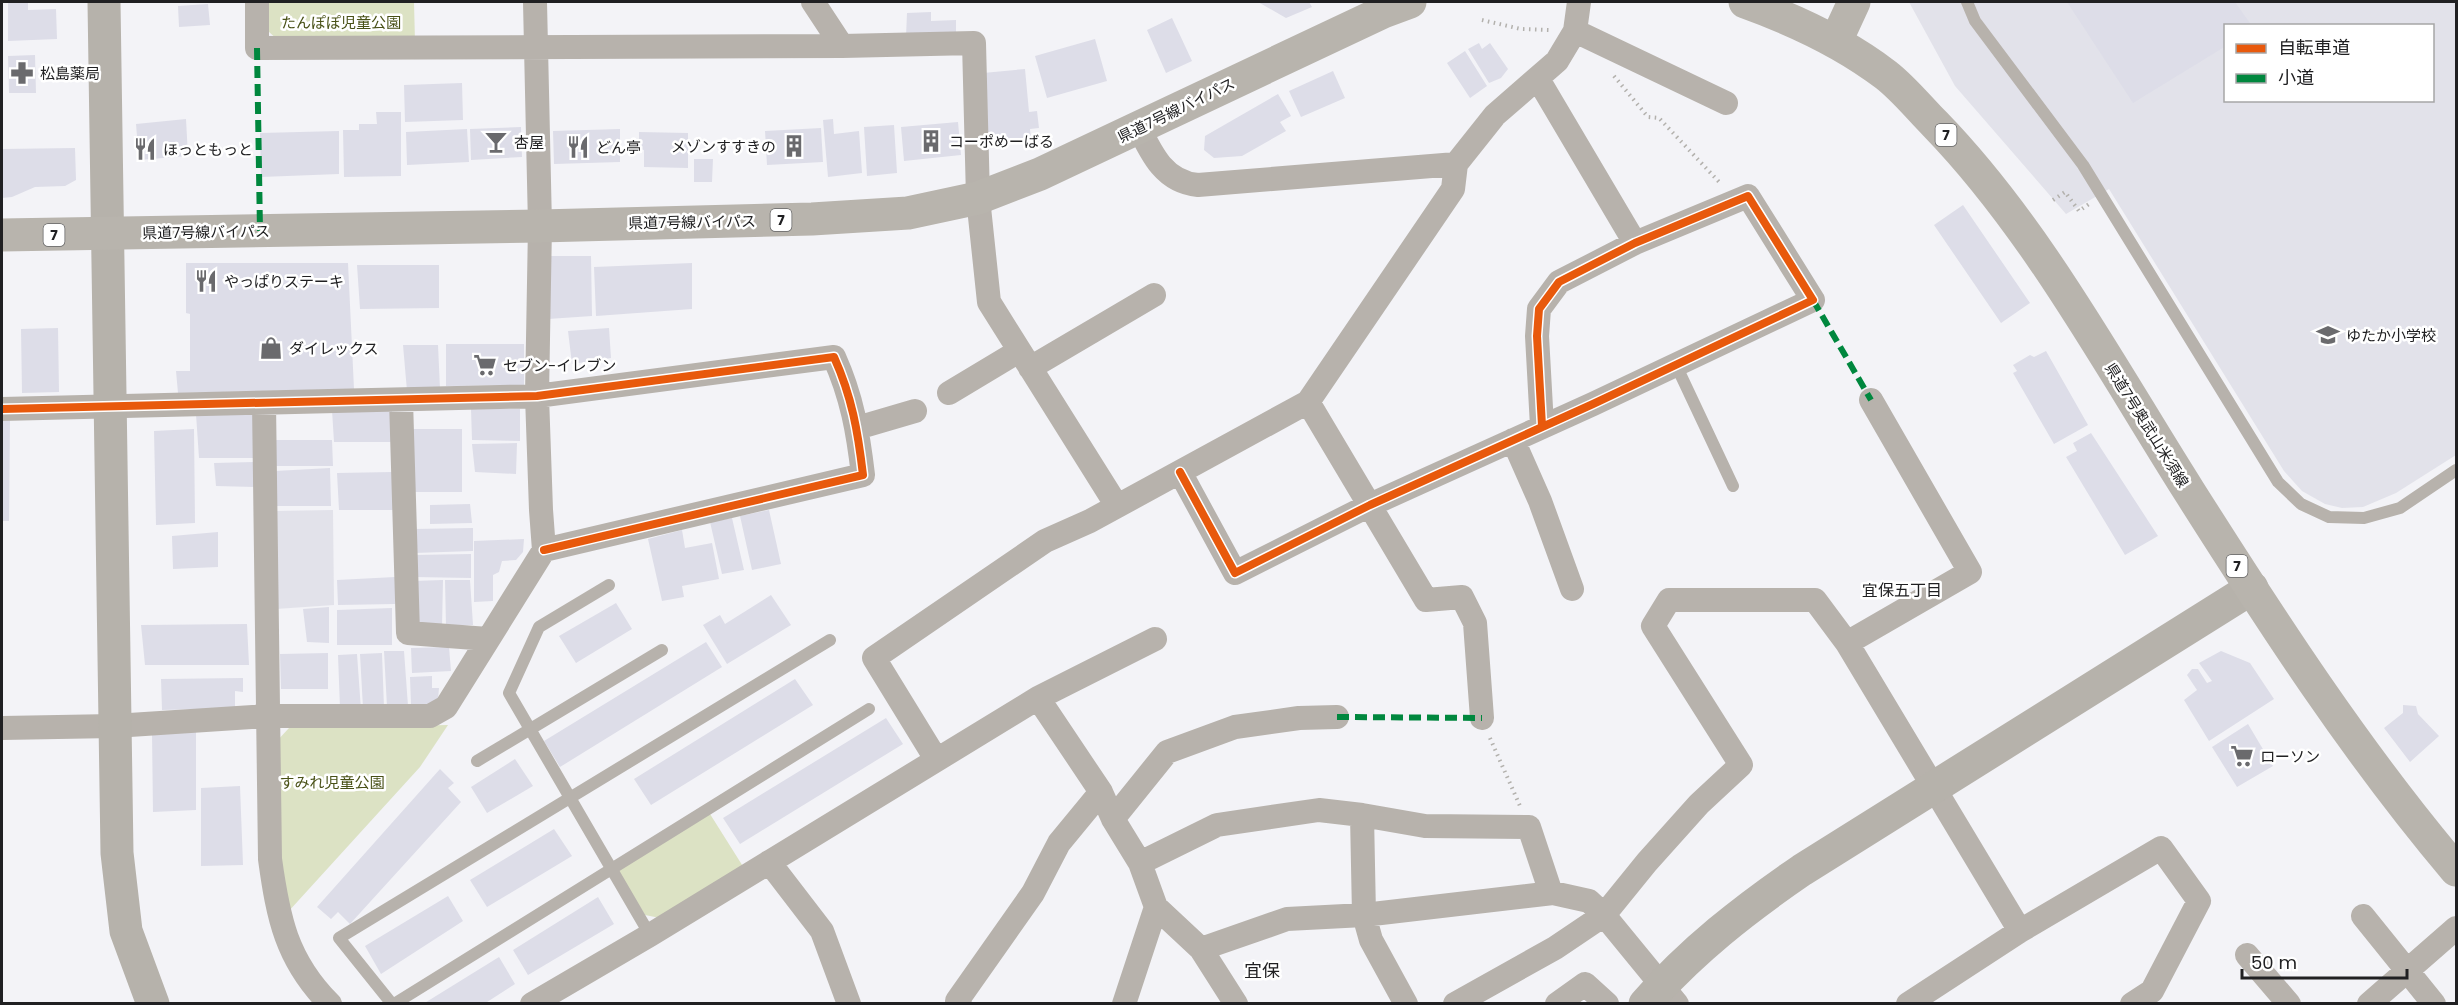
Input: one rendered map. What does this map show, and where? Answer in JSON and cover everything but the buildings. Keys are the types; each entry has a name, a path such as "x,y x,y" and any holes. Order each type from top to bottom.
{"main road":[{"name":"県道7号線バイパス","path":"2,235 540,226 812,219 909,213 978,198 1040,174 1383,12 1410,2"},
{"name":"7","path":"1745,2 1774,11 1836,41"},
{"path":"1836,41 1854,2"},
{"name":"県道7号奥武山米須線","path":"1836,41 1889,77 1984,177 2066,294 2252,588 2358,746 2388,787 2457,870"}],"street":[{"path":"104,2 117,853 126,931 153,1004"},
{"path":"257,2 257,48 842,46 974,42 978,198 989,302 1117,506"},
{"path":"2,728 114,726 267,716 430,716 446,707 544,550 537,396 540,226 535,2"},
{"path":"813,2 842,46"},
{"path":"936,759 874,658 1045,541 1090,521 1308,402 1453,189 1456,164 1495,115 1538,80 1557,61 1575,31 1579,2"},
{"path":"1575,31 1726,103"},
{"path":"1538,80 1635,243"},
{"path":"1139,128 1162,169 1176,180 1186,184 1198,185 1456,164"},
{"path":"1180,472 1235,573 1370,505 1676,365 1812,300 1748,196 1635,243 1559,282 1539,309 1537,336 1542,426"},
{"path":"950,393 1154,296"},
{"path":"2,409 537,396 834,357 848,389 857,428 863,475 544,550"},
{"path":"401,400 408,633 488,639"},
{"path":"1846,642 1970,572 1871,400"},
{"path":"1308,402 1426,600 1462,597 1475,623 1482,718"},
{"path":"264,403 270,859 276,908 292,953 314,988 330,1004"},
{"path":"857,428 915,411"},
{"path":"1513,440 1540,501 1572,589"},
{"path":"1201,949 1287,919 1364,915 1551,893 1588,901 1604,915 1662,997 1704,944 1751,905 1802,870 2252,588"},
{"path":"1455,1004 1555,948 1604,915 1699,804 1741,765 1653,626 1670,600 1815,600 1846,642 2020,931"},
{"path":"532,1004 650,935 1038,698 1155,639"},
{"path":"1038,698 1101,792 1113,819 1140,863 1156,907 1201,949 1236,1003"},
{"path":"1113,819 1167,752 1235,727 1299,718 1337,717"},
{"path":"960,1004 957,1001 1033,893 1059,843 1101,792"},
{"path":"1140,863 1217,825 1319,810 1425,826 1529,827 1551,893"},
{"path":"1362,815 1364,915 1371,940 1406,1004"},
{"path":"1908,1004 2020,931 2161,848 2199,901 2152,991 2132,1004"},
{"path":"769,862 822,931 841,1000"},
{"path":"1125,1004 1156,907"},
{"path":"2363,916 2434,1004"},
{"path":"2369,1004 2457,928"},
{"path":"2247,955 2289,1004"},
{"path":"1557,1004 1585,984 1607,1004"}],"lane":[{"path":"1967,2 1975,21 2083,165 2278,482 2301,504 2329,517 2364,518 2400,508 2457,470"},
{"path":"1676,365 1733,486"},
{"path":"609,585 539,627 509,693 650,935"},
{"path":"830,640 339,939 393,1004 869,709"},
{"path":"477,761 662,650"}],"path":[{"path":"1482,21 1521,29 1575,31"},
{"path":"1611,73 1648,117 1659,118 1709,169"},
{"path":"2053,200 2065,192 2079,211 2102,195"},
{"path":"1482,718 1529,827"}],"shaded area":[{"name":"ゆたか小学校","path":"1909,2 2456,2 2456,455 2396,493 2363,507 2342,508 2325,504 2302,491 2284,471 2109,189 2066,214 1955,86"},
{"path":"333,510 334,605 276,609 276,511"}],"green space":[{"name":"たんぽぽ児童公園","path":"268,2 414,2 415,42 280,42 268,31"},
{"name":"すみれ児童公園","path":"448,725 420,767 288,912 278,867 276,742 289,728"},
{"path":"710,814 744,868 660,918 645,915 618,871"}],"marked path":[{"path":"257,48 260,231"},
{"path":"1813,300 1871,400"},
{"path":"1337,717 1482,718"}],"cycle path":[{"path":"1180,472 1235,573 1370,505 1593,404 1813,300 1748,196 1635,243 1559,282 1539,309 1537,336 1542,426"},
{"path":"2,409 537,396 834,357 853,415 863,475 544,550"}],"place":[{"name":"松島薬局","path":"22,73"},
{"name":"コーポめーばる","path":"931,141"},
{"name":"杏屋","path":"496,142"},
{"name":"メゾンすすきの","path":"794,146"},
{"name":"どん亭","path":"578,147"},
{"name":"ほっともっと","path":"145,149"},
{"name":"やっぱりステーキ","path":"206,281"},
{"name":"ゆたか小学校","path":"2328,335"},
{"name":"ダイレックス","path":"271,348"},
{"name":"セブン-イレブン","path":"485,365"},
{"name":"ローソン","path":"2242,756"}],"district":[{"name":"宜保五丁目","path":"1902,590"},
{"name":"宜保","path":"1262,970"}]}
